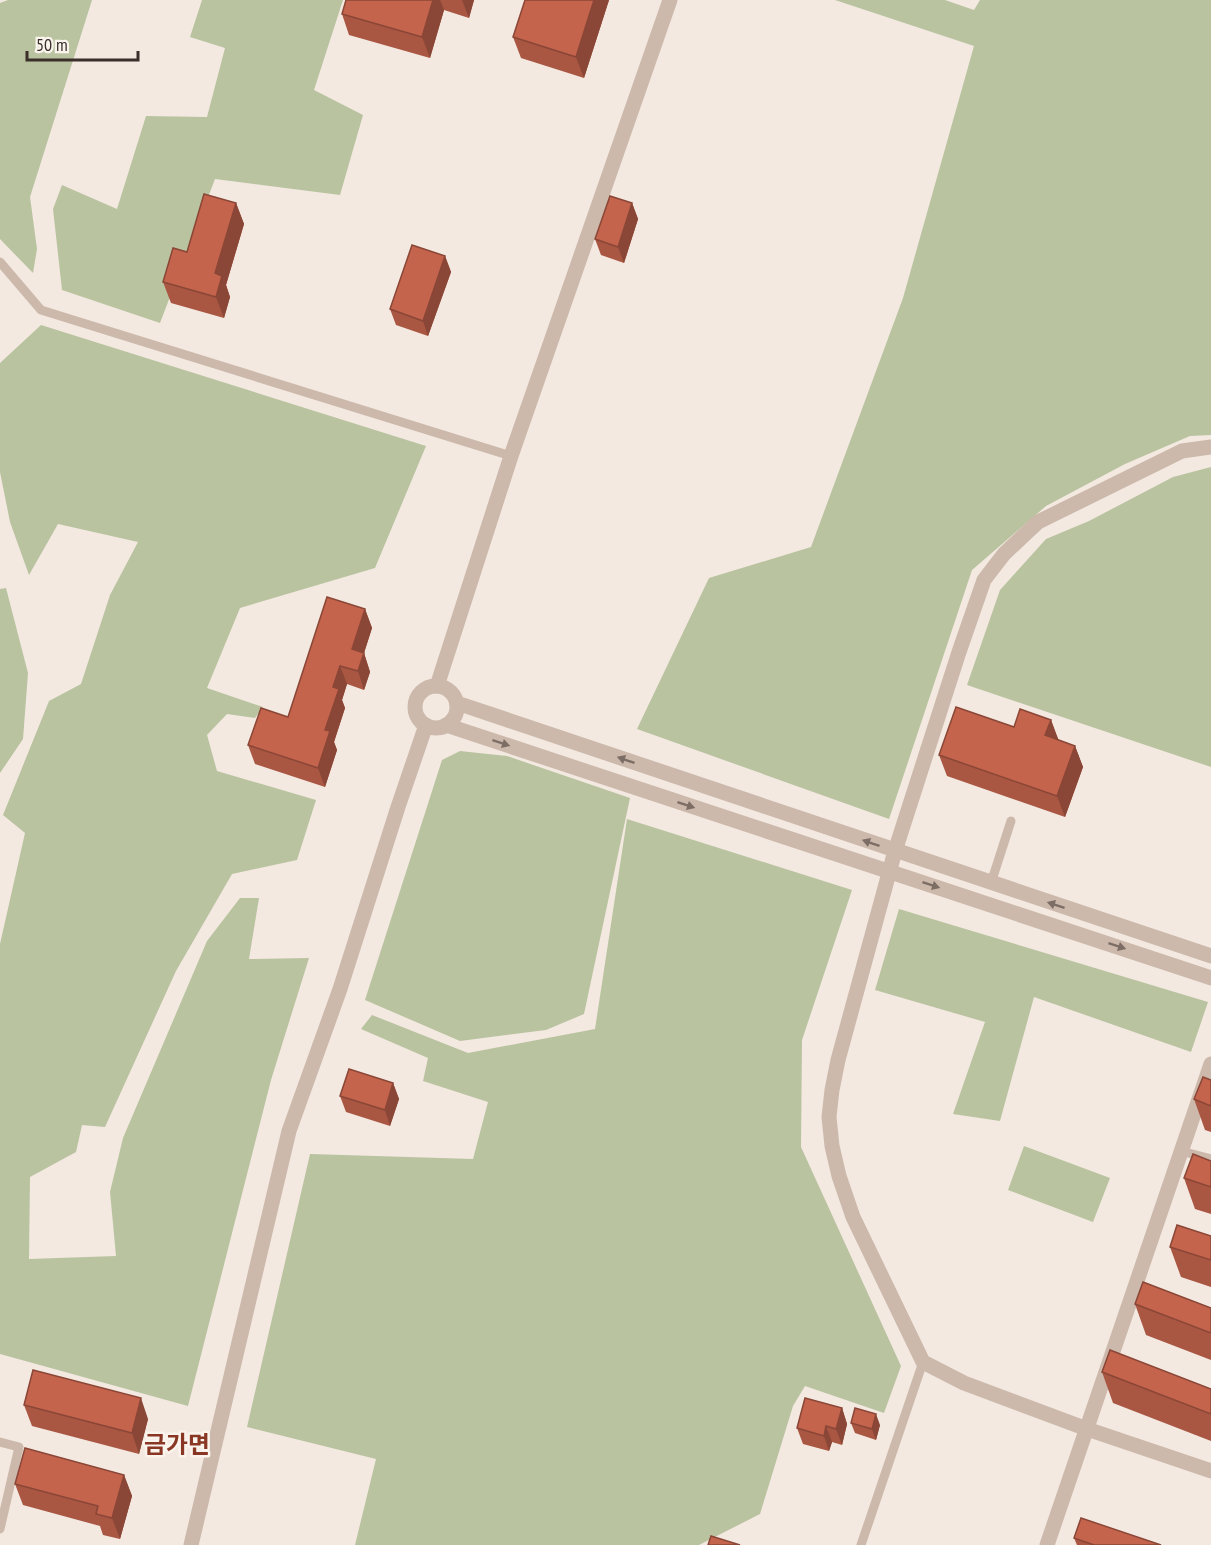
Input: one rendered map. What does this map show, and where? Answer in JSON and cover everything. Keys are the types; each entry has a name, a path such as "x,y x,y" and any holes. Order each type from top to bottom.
{"street":[{"path":"437,686 511,456 670,0"},
{"path":"1211,447 1182,451 1038,522 1004,554 984,580 895,851 838,1060 830,1117 832,1146 853,1217 923,1362 964,1383 1211,1472"},
{"path":"446,725 455,716 457,703 454,696 444,687 437,686 423,690 416,702 417,715 426,725 433,727 446,725 1211,978"},
{"path":"457,703 1211,956"},
{"path":"191,1545 289,1131 340,989 426,725"},
{"path":"1047,1545 1211,1064"}],"lane":[{"path":"0,262 41,310 511,456"},
{"path":"991,883 1011,821"},
{"path":"1181,1150 1211,1159"},
{"path":"861,1545 923,1362"},
{"path":"0,1442 19,1447 0,1529"}],"green space":[{"path":"8,0 92,0 30,197 37,249 33,273 0,239 0,3"},
{"path":"202,0 343,0 314,90 363,115 340,195 215,179 160,323 62,290 53,209 62,185 117,209 146,116 207,117 225,48 190,37"},
{"path":"835,0 945,0 974,10 980,0 1211,0 1211,435 1190,436 1125,464 1046,506 972,570 889,819 637,729 709,578 811,547 903,298 974,46"},
{"path":"41,325 426,446 375,568 240,608 207,688 263,707 255,718 227,714 207,735 217,771 316,800 297,860 232,874 176,971 105,1127 82,1125 76,1152 30,1177 29,1259 116,1256 110,1192 123,1138 207,941 240,898 259,898 249,959 309,958 271,1080 188,1406 0,1354 0,944 25,833 3,815 49,701 81,684 110,595 138,542 58,524 29,575 10,522 0,472 0,363"},
{"path":"1211,467 1211,767 967,685 1000,590 1046,539 1089,521 1173,477"},
{"path":"6,588 28,673 23,739 0,773 0,589"},
{"path":"460,751 507,756 630,798 584,1014 546,1030 460,1041 365,1000 442,760"},
{"path":"627,819 852,890 802,1040 801,1147 901,1366 884,1413 805,1386 793,1406 760,1514 699,1545 355,1545 376,1459 247,1427 310,1154 473,1159 488,1102 423,1081 428,1058 361,1029 372,1015 468,1053 595,1029"},
{"path":"899,909 1208,1002 1191,1052 1034,997 1000,1121 953,1114 985,1022 875,990"},
{"path":"1024,1146 1110,1178 1093,1222 1008,1190"}],"building":[{"path":"346,0 433,0 422,37 342,14"},
{"path":"525,0 594,0 576,57 513,37"},
{"path":"204,194 236,203 215,273 222,276 216,297 163,282 173,248 187,252"},
{"path":"610,196 632,203 618,247 595,239"},
{"path":"412,245 445,256 423,321 390,309"},
{"path":"327,597 365,609 352,649 364,653 358,671 340,666 333,687 339,689 325,730 330,731 318,768 248,745 261,708 288,717"},
{"path":"956,707 1014,727 1020,709 1051,720 1045,735 1075,746 1057,796 939,755"},
{"path":"349,1069 393,1083 385,1110 340,1096"},
{"path":"1203,1077 1211,1080 1211,1106 1194,1099"},
{"path":"1193,1154 1211,1161 1211,1187 1184,1178"},
{"path":"1177,1225 1211,1236 1211,1260 1170,1247"},
{"path":"1143,1282 1211,1308 1211,1333 1135,1304"},
{"path":"1110,1350 1211,1389 1211,1414 1102,1372"},
{"path":"33,1370 141,1398 132,1433 24,1405"},
{"path":"805,1398 842,1408 836,1429 826,1426 824,1436 797,1428"},
{"path":"855,1408 876,1414 872,1429 851,1423"},
{"path":"25,1448 124,1475 112,1518 96,1514 98,1506 15,1484"},
{"path":"1081,1518 1161,1545 1094,1545 1074,1538"},
{"path":"711,1536 740,1545 708,1545"}],"district":[{"name":"금가면","path":"177,1444"}]}
